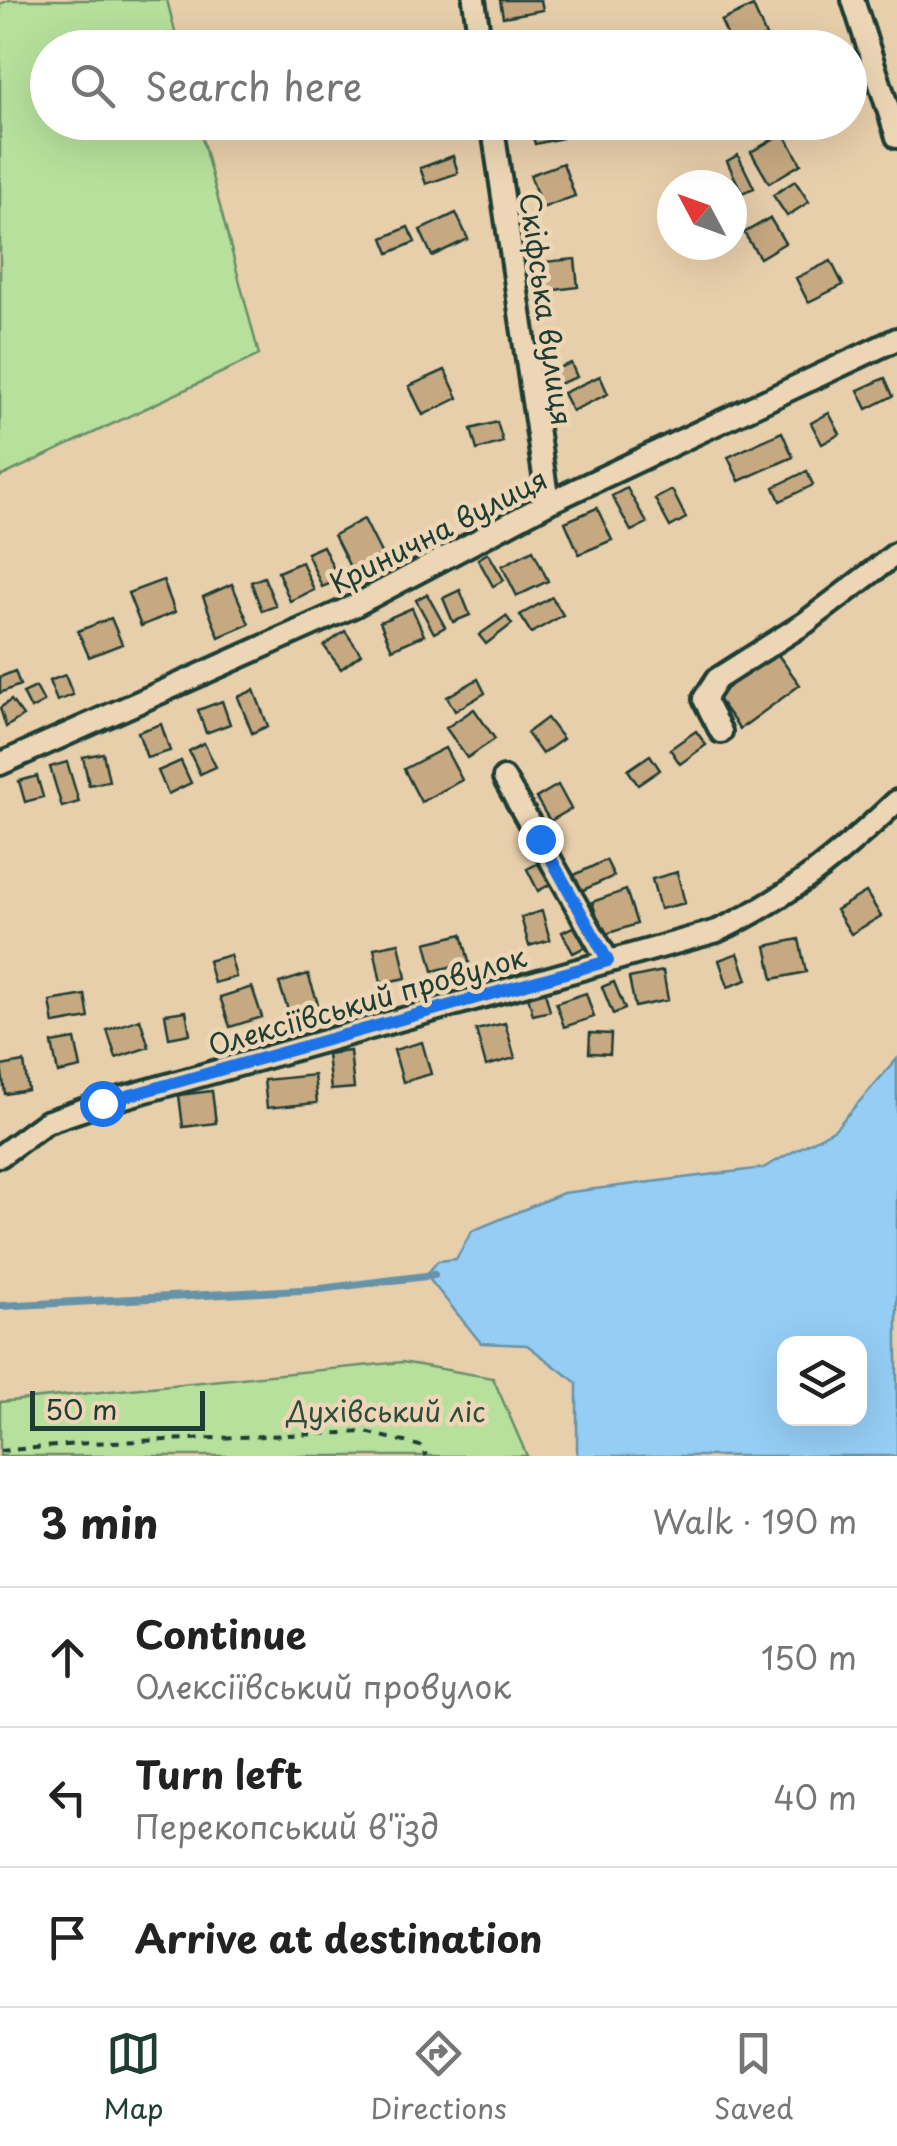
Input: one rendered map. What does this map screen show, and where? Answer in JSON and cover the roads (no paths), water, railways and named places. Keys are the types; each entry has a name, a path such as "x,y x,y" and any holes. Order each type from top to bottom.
{"street":[{"path":"474,0 478,30"},
{"path":"853,0 863,30"},
{"path":"867,44 897,137"},
{"name":"Скіфська вулиця","path":"495,140 548,503"},
{"name":"Кринична вулиця","path":"0,764 354,606 548,503 897,338"},
{"path":"721,732 704,699 717,678 805,623 897,554"},
{"path":"504,778 608,961"},
{"name":"Олексіївський провулок","path":"0,1156 46,1122 102,1103 717,931 764,910 830,865 897,801"}],"water":[{"path":"897,1059 897,1456 577,1456 577,1383 527,1345 481,1343 426,1275 438,1261 456,1259 472,1231 563,1193 763,1168 835,1129"}],"waterway":[{"path":"0,1306 320,1289 434,1275"}],"park label":[{"name":"Духівський ліс","path":"386,1410"}]}
